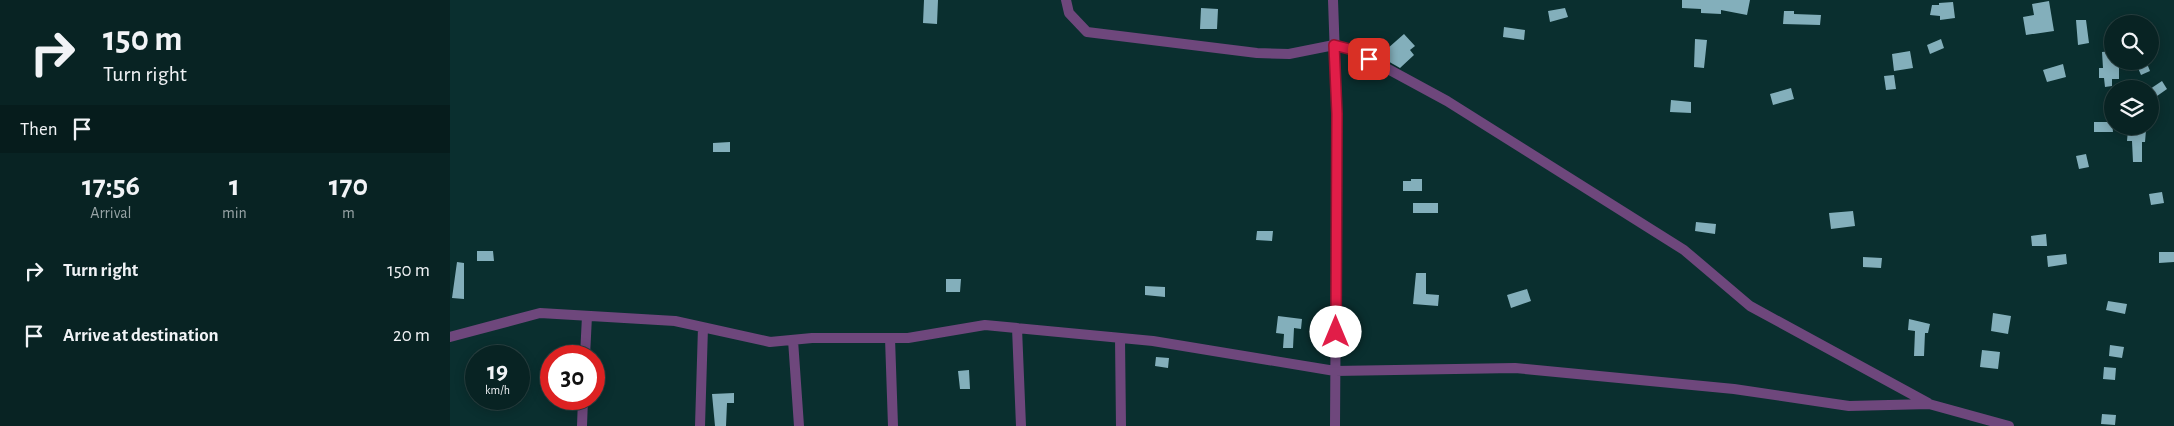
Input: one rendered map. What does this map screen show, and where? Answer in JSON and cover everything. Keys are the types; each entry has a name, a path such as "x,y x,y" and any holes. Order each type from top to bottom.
{"street":[{"path":"1066,0 1069,13 1087,32 1257,53 1289,54 1334,45 1353,50 1447,101 1684,250 1750,306 1929,404 2009,426"},
{"path":"1333,0 1337,114 1335,426"},
{"path":"450,337 540,313 675,321 770,342 908,338 985,325 1153,341 1335,371 1516,368 1734,389 1849,406 1929,404"},
{"path":"585,345 586,316"},
{"path":"700,426 703,327"},
{"path":"1017,328 1021,426"},
{"path":"890,338 893,426"},
{"path":"1120,338 1121,426"},
{"path":"793,340 799,426"},
{"path":"582,426 583,410"}],"building":[{"path":"924,0 938,0 937,24 923,23"},
{"path":"1682,0 1750,0 1747,15 1721,10 1721,14 1701,13 1701,9 1682,8"},
{"path":"2049,1 2054,31 2026,35 2023,17 2034,15 2032,4"},
{"path":"1953,2 1955,18 1940,20 1940,16 1930,15 1932,5"},
{"path":"1201,8 1218,9 1217,29 1200,29"},
{"path":"1565,8 1568,17 1550,22 1548,11"},
{"path":"1784,11 1794,11 1794,14 1821,15 1820,25 1783,24"},
{"path":"2076,20 2086,20 2089,43 2078,45"},
{"path":"1504,27 1525,30 1524,40 1503,37"},
{"path":"1404,34 1415,46 1410,50 1414,55 1400,68 1379,56"},
{"path":"1695,39 1707,40 1704,68 1694,67"},
{"path":"1941,39 1944,48 1930,54 1927,45"},
{"path":"1910,51 1913,68 1894,71 1892,54"},
{"path":"2102,52 2104,52 2104,70 2119,70 2119,79 2104,80 2104,78 2099,78 2099,68 2103,68"},
{"path":"2063,64 2066,77 2047,82 2043,70"},
{"path":"2139,70 2150,70 2150,71 2141,75"},
{"path":"1894,75 1896,89 1886,90 1884,76"},
{"path":"2162,81 2167,89 2159,95 2159,83"},
{"path":"1791,88 1794,99 1773,105 1770,94"},
{"path":"1671,100 1691,102 1691,113 1670,112"},
{"path":"2094,122 2104,122 2104,132 2094,132"},
{"path":"2128,135 2146,135 2145,142 2142,142 2142,162 2133,162 2132,141 2127,141"},
{"path":"730,142 730,152 713,152 713,143"},
{"path":"2086,154 2089,167 2079,169 2076,156"},
{"path":"1411,179 1422,179 1422,191 1403,191 1403,181 1411,181"},
{"path":"2162,192 2164,203 2151,205 2149,194"},
{"path":"1413,203 1438,203 1438,213 1413,213"},
{"path":"1853,211 1855,226 1831,229 1829,213"},
{"path":"1696,222 1716,224 1715,234 1695,231"},
{"path":"1257,231 1273,231 1272,241 1256,240"},
{"path":"2046,234 2047,246 2032,246 2031,236"},
{"path":"477,251 493,251 494,261 477,261"},
{"path":"2159,252 2174,252 2174,262 2159,263"},
{"path":"2066,254 2067,264 2048,267 2047,256"},
{"path":"1863,257 1882,258 1881,268 1863,267"},
{"path":"457,262 464,263 464,299 452,298"},
{"path":"1416,273 1426,273 1426,294 1439,295 1438,306 1413,304"},
{"path":"946,279 961,279 960,292 946,292"},
{"path":"1145,286 1165,287 1165,297 1145,295"},
{"path":"1527,289 1531,301 1511,308 1507,295"},
{"path":"2108,301 2127,304 2125,314 2106,310"},
{"path":"1993,313 2011,316 2008,334 1991,331"},
{"path":"1278,316 1302,319 1301,329 1294,328 1293,348 1283,348 1284,334 1276,333"},
{"path":"1909,319 1930,324 1928,333 1925,333 1924,356 1914,356 1915,331 1908,330"},
{"path":"2110,345 2124,347 2122,358 2109,356"},
{"path":"1982,350 2000,352 1998,369 1980,367"},
{"path":"1156,357 1169,358 1168,368 1155,366"},
{"path":"2104,367 2116,368 2115,380 2103,379"},
{"path":"969,370 970,389 960,389 958,371"},
{"path":"734,393 734,403 727,403 726,426 715,426 712,394"},
{"path":"2102,414 2116,415 2115,425 2101,424"}],"route":[{"path":"1336,332 1337,114 1334,45 1353,50 1369,59"}]}
